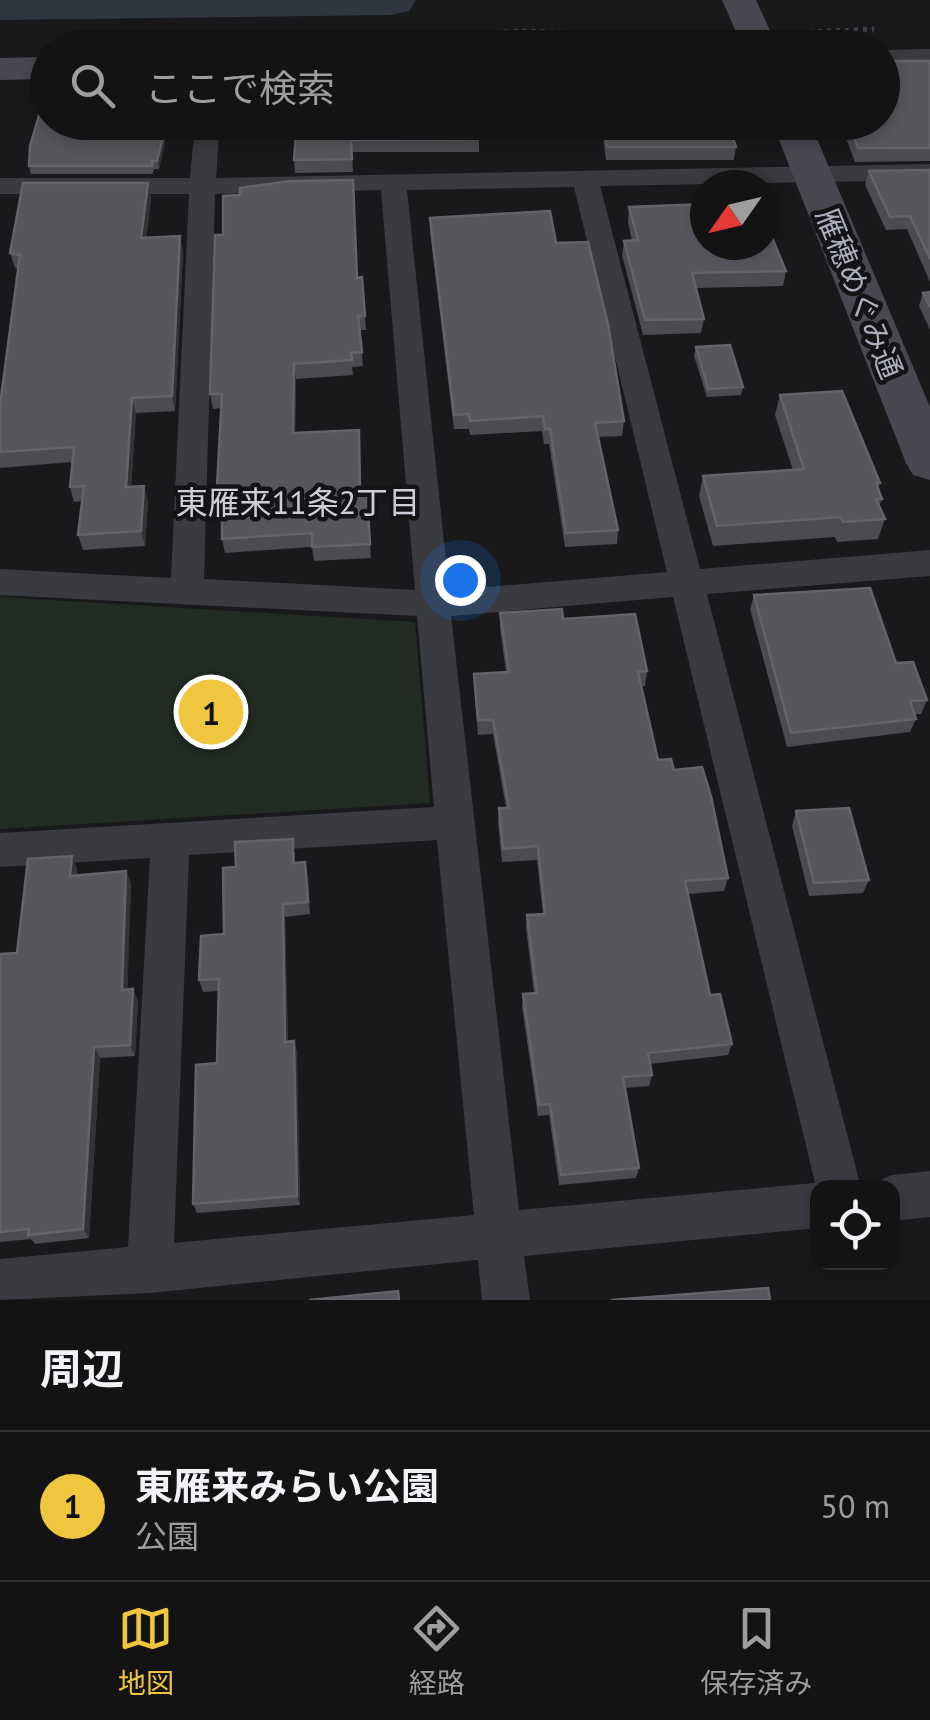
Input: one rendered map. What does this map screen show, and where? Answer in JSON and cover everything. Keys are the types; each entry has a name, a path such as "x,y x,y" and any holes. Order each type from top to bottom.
{"street":[{"path":"738,0 765,30"},
{"path":"900,57 930,56"},
{"path":"0,68 30,61"},
{"path":"187,591 206,140"},
{"name":"雁穂めぐみ通","path":"798,140 930,463"},
{"path":"1,191 930,172"},
{"path":"585,178 690,582 837,1180"},
{"path":"392,182 454,822 506,1300"},
{"path":"0,582 433,604 930,564"},
{"path":"0,850 454,822"},
{"path":"150,1270 170,840"},
{"path":"900,1197 930,1194"},
{"path":"0,1283 810,1206"}],"path":[{"path":"869,30 878,29"}],"shaded area":[{"path":"0,597 415,622 430,803 0,829"}],"building":[{"path":"900,61 930,61 930,148 858,148 855,140 900,140"},
{"path":"32,140 162,140 152,166 29,166"},
{"path":"296,140 351,140 352,159 294,160"},
{"path":"606,140 734,140 736,147 607,147"},
{"path":"930,170 930,259 910,216 890,217 869,171"},
{"path":"353,180 357,278 362,277 365,316 358,316 362,352 351,353 352,360 294,364 293,433 359,430 360,493 367,492 370,544 312,547 312,533 222,539 222,505 216,505 222,394 210,394 215,235 223,235 223,196 240,195 240,188 291,181"},
{"path":"23,183 148,183 141,238 180,236 172,396 132,398 126,487 144,486 141,531 78,535 84,486 70,487 74,447 0,452 0,405 20,255 10,253"},
{"path":"690,205 690,260 780,260 780,257 786,271 692,273 704,319 645,320 624,241 638,240 629,207"},
{"path":"550,211 556,243 588,242 608,324 624,421 595,423 618,530 566,533 550,429 545,429 543,416 470,421 469,414 454,415 430,218"},
{"path":"730,345 743,387 708,389 696,347"},
{"path":"842,391 880,483 876,483 882,499 876,499 885,519 843,522 841,517 717,526 703,476 804,469 780,395"},
{"path":"870,588 896,663 913,662 927,700 910,701 916,719 791,733 754,595"},
{"path":"562,609 563,619 635,614 647,671 638,672 658,760 671,759 674,770 702,767 728,878 685,881 710,995 720,994 732,1044 648,1053 652,1075 623,1077 639,1168 561,1175 550,1104 539,1105 523,994 537,993 527,915 545,914 538,846 503,849 499,808 509,808 493,720 478,720 474,674 509,672 500,613"},
{"path":"849,808 869,880 814,883 796,811"},
{"path":"293,839 293,863 305,862 308,902 283,904 285,1042 294,1041 297,1196 193,1204 196,1065 217,1063 219,979 199,980 201,936 224,934 223,868 236,867 235,842"},
{"path":"72,856 70,876 126,871 122,990 133,989 130,1045 94,1047 83,1229 28,1235 29,1229 0,1232 0,954 17,953 28,859"},
{"path":"768,1288 770,1300 611,1300"},
{"path":"398,1291 399,1300 309,1300"}],"waterway":[{"path":"0,5 391,0"}],"place":[{"name":"東雁来みらい公園","path":"211,712"}],"district":[{"name":"東雁来11条2丁目","path":"298,502"}]}
